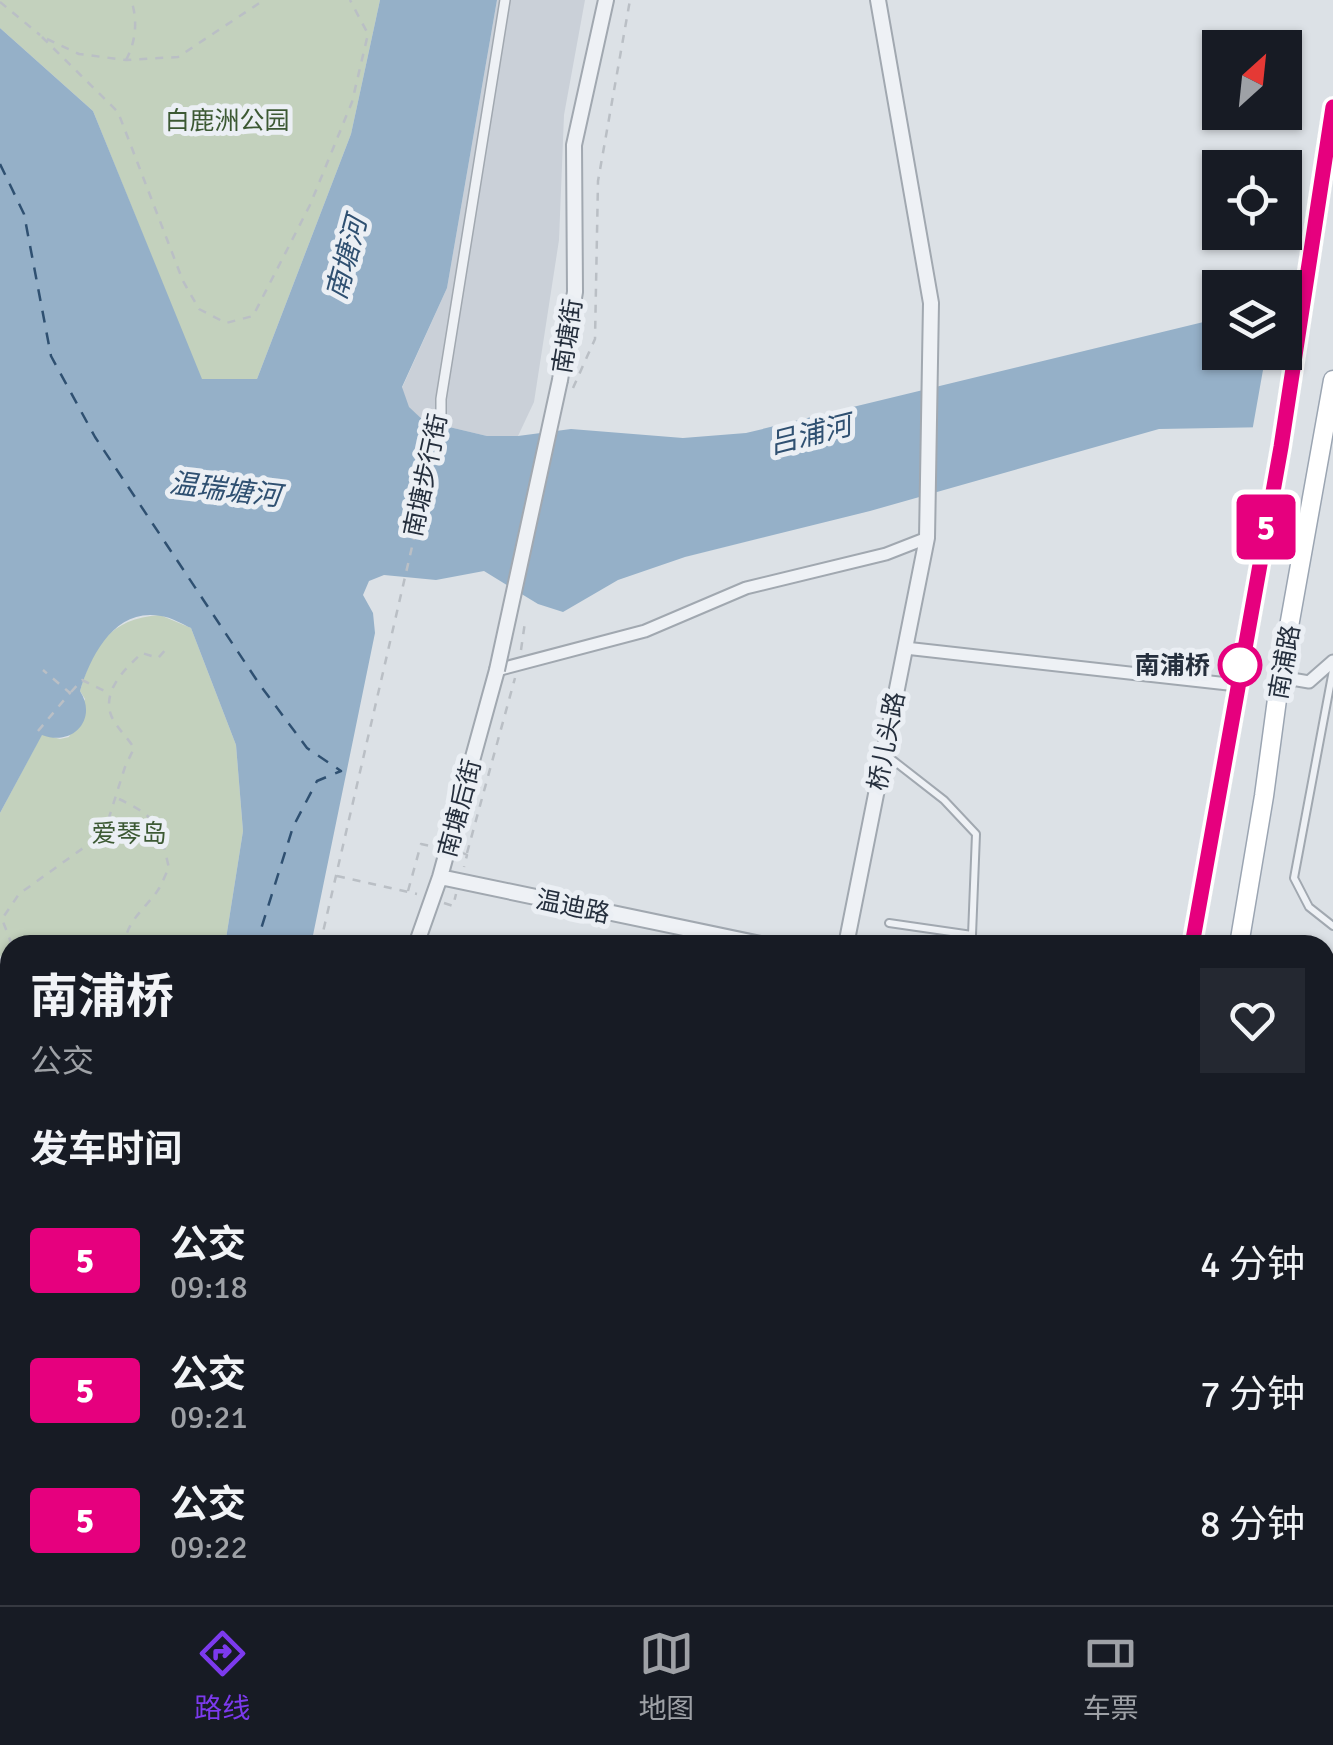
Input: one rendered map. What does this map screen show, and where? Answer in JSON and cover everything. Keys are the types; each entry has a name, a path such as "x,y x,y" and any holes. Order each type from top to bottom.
{"main road":[{"name":"南浦路","path":"1194,935 1281,447 1333,107"},
{"name":"南浦路","path":"1241,935 1280,677 1333,380"}],"street":[{"name":"南塘步行街","path":"441,420 441,399 506,0"},
{"name":"南塘街","path":"497,670 560,382 575,292 574,145 606,0"},
{"name":"桥儿头路","path":"848,935 927,538 931,303 878,0"},
{"path":"497,670 645,631 746,588 886,554 927,538"},
{"path":"905,648 1237,685"},
{"path":"1280,677 1309,682 1333,661"},
{"name":"南塘后街","path":"420,935 440,878 497,670"},
{"name":"温迪路","path":"440,878 716,935"}],"lane":[{"path":"1333,670 1294,878 1308,908 1333,926"},
{"path":"884,753 944,800 976,834 972,935 889,923"}],"path":[{"path":"126,60 135,28 131,0"},
{"path":"42,36 79,54 126,60 178,57 264,0"},
{"path":"0,2 42,36 118,112 183,281 199,308 226,323 252,316 310,205 352,102 368,34 350,0"},
{"path":"560,382 574,388 594,339 598,181 630,0"},
{"name":"南塘步行街","path":"322,935 441,420"},
{"path":"336,876 408,890 453,906 520,663 525,622"},
{"path":"8,935 2,920 19,894 106,827 134,748 110,714 110,694 121,673 142,653 158,658 170,646"},
{"path":"42,670 70,693"},
{"path":"38,731 82,680 110,694"},
{"path":"117,799 147,813 160,834 169,868 126,935"},
{"path":"408,890 421,844 467,855"}],"shaded area":[{"path":"497,0 585,0 564,115 559,240 534,402 518,436 487,436 424,421 408,407 402,388 447,288"}],"green space":[{"name":"白鹿洲公园","path":"0,0 380,0 351,134 257,379 201,379 93,111 0,28"},
{"name":"爱琴岛","path":"160,615 191,628 236,745 243,831 227,935 0,935 0,813 42,734 69,737 85,699 80,691 85,675 106,637 142,618"}],"water":[{"path":"380,0 497,0 447,288 402,387 409,407 424,421 487,436 571,429 683,438 746,433 1202,322 1202,370 1297,370 1333,426 1159,429 870,511 685,557 618,580 563,612 538,604 484,571 436,580 384,575 369,581 363,595 373,613 375,633 313,935 227,935 243,831 236,745 191,628 165,617 145,615 118,626 98,649 80,691 86,711 79,728 64,737 42,735 0,813 0,28 93,111 202,379 257,379 351,134"}],"pier":[{"path":"1333,297 1333,431 1252,432 1263,370 1302,370 1302,299"}],"ferry route":[{"path":"0,164 24,214 51,356 95,437 260,685 307,748 341,771 317,781 293,827 259,935"}],"bus line":[{"name":"5","path":"1194,935 1281,447 1333,107"}],"place":[{"name":"南浦桥","path":"1240,665"}],"water label":[{"name":"南塘河","path":"346,258"},
{"name":"吕浦河","path":"810,434"},
{"name":"温瑞塘河","path":"225,489"}]}
